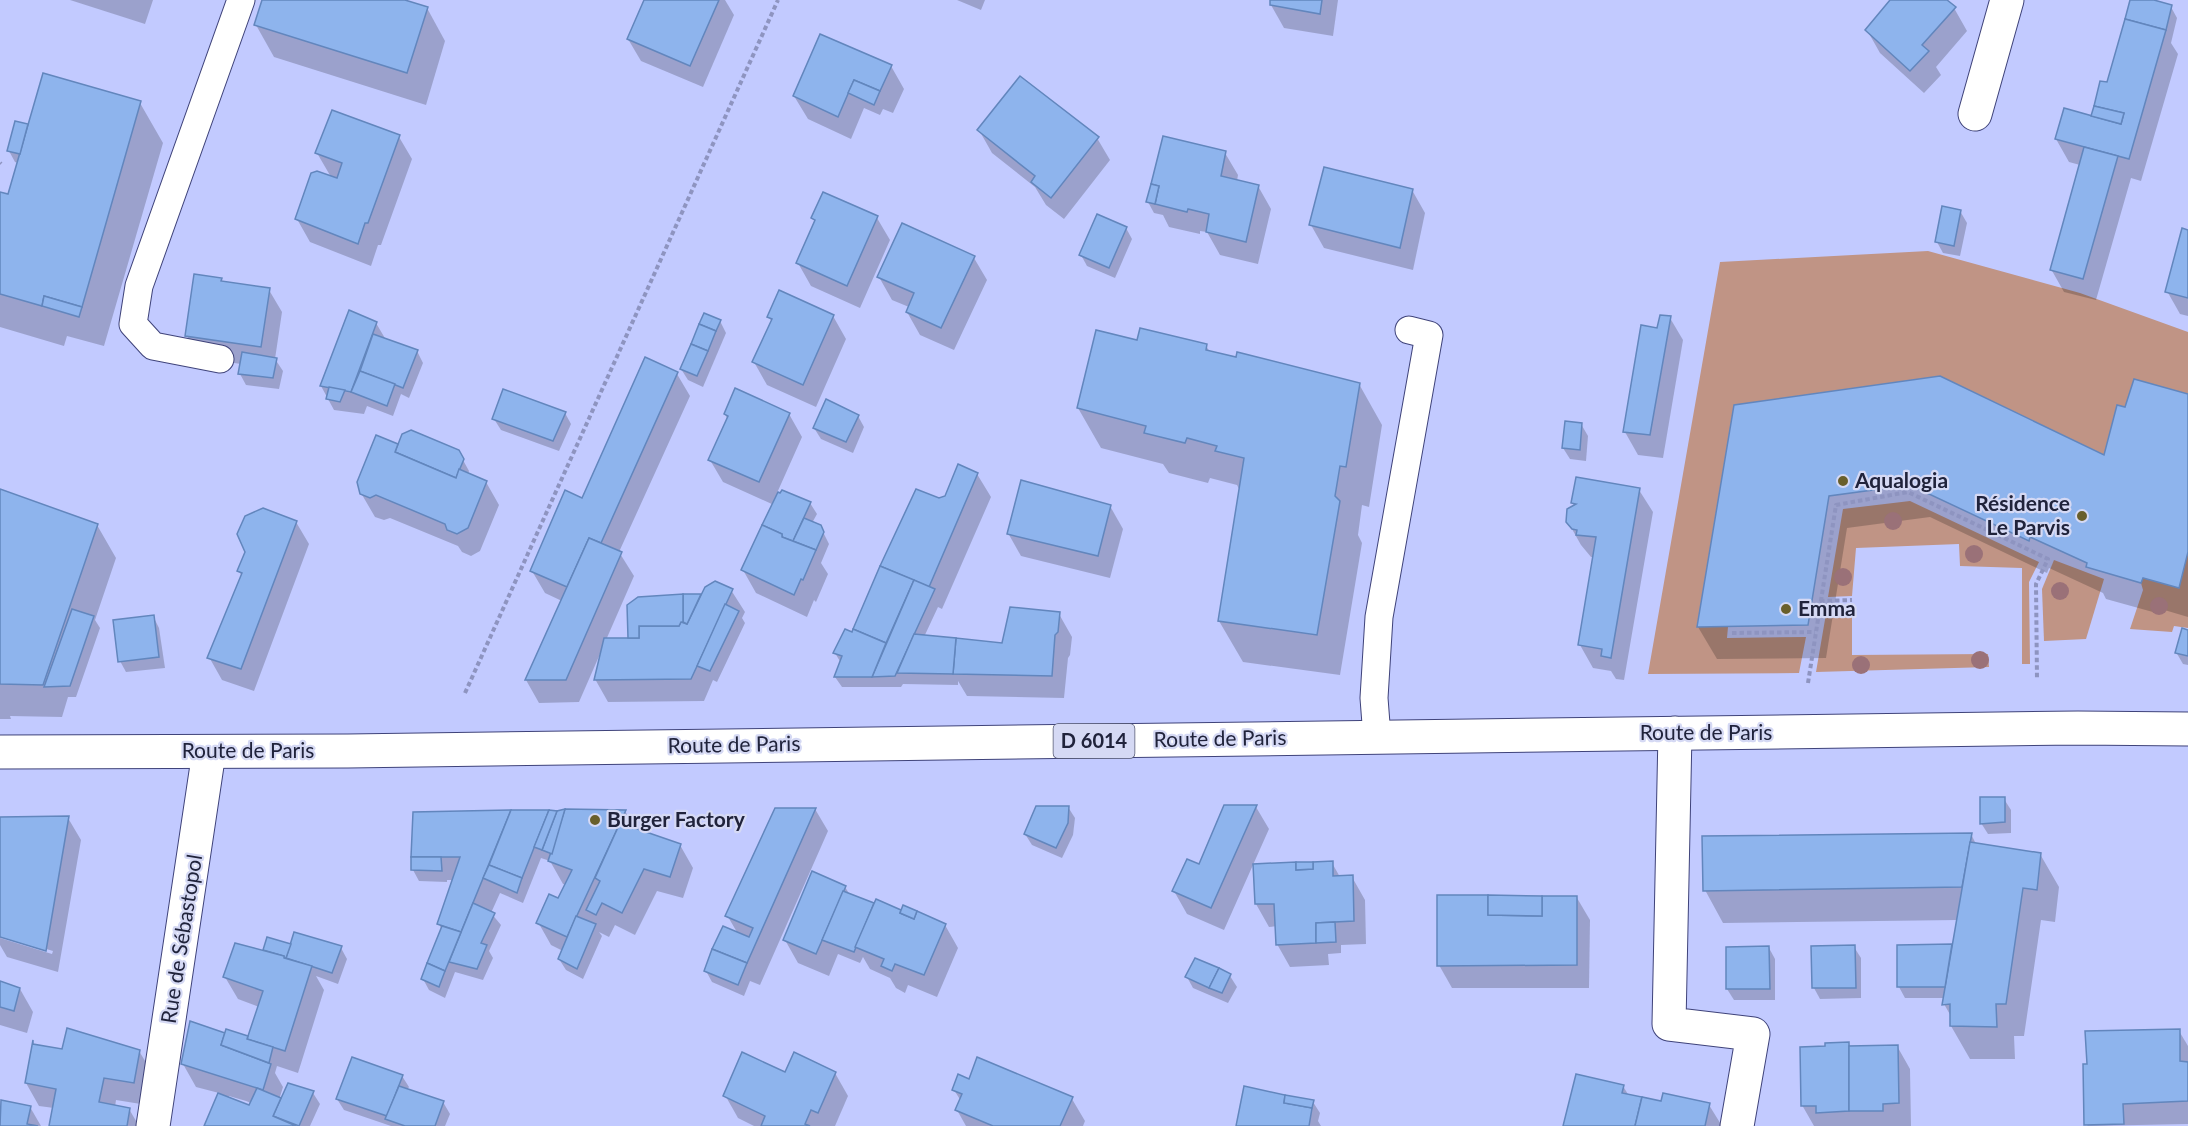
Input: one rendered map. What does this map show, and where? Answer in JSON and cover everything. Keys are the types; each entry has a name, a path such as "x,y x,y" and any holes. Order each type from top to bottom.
{"main road":[{"path":"1975,114 2007,0"},
{"name":"Route de Paris","path":"0,752 209,752 2078,728 2188,729"},
{"path":"1675,733 1669,1024 1754,1034 1737,1126"},
{"name":"Rue de Sébastopol","path":"153,1126 209,752"}],"lane":[{"path":"220,359 153,346 133,324 139,286 241,0"},
{"path":"1377,737 1374,698 1379,617 1429,335 1409,330"}],"path":[{"path":"465,693 778,0"},
{"path":"1808,683 1836,505 1908,492 2048,559 2036,584 2037,680"},
{"path":"1820,601 1852,600"},
{"path":"1732,633 1815,632"}],"shaded area":[{"path":"1928,251 2080,293 2188,332 2188,394 2134,379 2125,407 2117,405 2104,455 1940,376 1734,405 1697,627 1728,627 1727,638 1806,637 1799,673 1648,674 1720,262"},
{"path":"1910,501 2039,562 2029,582 2030,664 2022,664 2022,568 1960,566 1959,544 1856,548 1852,596 1828,597 1843,509"},
{"path":"2188,552 2188,628 2174,626 2172,632 2130,629 2143,590 2141,583 2143,578 2179,588"},
{"path":"2054,560 2104,579 2086,639 2044,641 2042,589"},
{"path":"1852,606 1852,655 1988,654 1989,667 1816,672 1827,608"}],"building":[{"path":"262,0 405,0 428,7 407,73 254,25"},
{"path":"644,0 719,0 690,66 627,39"},
{"path":"1270,0 1322,0 1320,14 1270,5"},
{"path":"1890,0 1947,0 1956,7 1922,45 1929,51 1910,71 1865,30"},
{"path":"2130,0 2154,0 2172,5 2166,30 2125,19"},
{"path":"2125,19 2166,30 2129,159 2055,139 2064,108 2121,124 2124,113 2094,106 2100,81 2107,82"},
{"path":"820,34 892,65 880,91 854,80 838,117 793,96"},
{"path":"43,73 141,101 82,307 44,296 42,306 0,294 0,192 8,194"},
{"path":"1020,76 1099,137 1051,198 1031,182 1035,176 977,130"},
{"path":"854,80 880,91 874,105 848,93"},
{"path":"2094,106 2124,113 2121,124 2091,116"},
{"path":"332,110 400,135 358,244 295,219 311,173 317,171 337,178 342,163 315,153"},
{"path":"15,121 28,124 20,154 7,151"},
{"path":"1163,136 1226,151 1221,176 1259,185 1246,242 1206,232 1209,214 1188,209 1187,212 1155,204 1159,186 1151,184"},
{"path":"2084,147 2118,156 2083,279 2050,270"},
{"path":"1324,167 1413,189 1400,248 1309,225"},
{"path":"1151,184 1159,186 1155,204 1146,202"},
{"path":"823,192 878,216 847,286 796,263 815,220 811,218"},
{"path":"1942,206 1961,210 1954,246 1935,242"},
{"path":"1097,214 1127,227 1109,268 1079,255"},
{"path":"902,223 975,256 941,328 906,312 914,293 877,277"},
{"path":"2182,228 2188,230 2188,298 2165,292"},
{"path":"194,274 222,278 221,281 270,288 261,347 185,336"},
{"path":"779,290 834,315 803,385 752,362 772,319 767,317"},
{"path":"44,296 82,307 79,317 42,306"},
{"path":"349,310 377,322 351,392 320,386"},
{"path":"704,313 721,320 716,331 699,324"},
{"path":"1660,315 1671,316 1650,435 1623,432 1641,325 1657,328"},
{"path":"699,324 716,331 708,351 691,344"},
{"path":"1140,328 1207,344 1206,350 1236,357 1237,352 1360,383 1346,467 1340,466 1335,496 1340,501 1317,635 1218,621 1244,458 1215,451 1217,446 1187,438 1185,443 1144,433 1146,426 1077,408 1096,330 1137,340"},
{"path":"373,334 418,350 403,388 360,371"},
{"path":"691,344 708,351 697,376 680,369"},
{"path":"242,352 277,358 273,378 238,374"},
{"path":"645,357 678,372 601,543 589,538 567,587 530,571 565,490 582,498"},
{"path":"360,371 395,384 387,406 351,392"},
{"name":"Résidence Le Parvis","path":"1940,376 2104,455 2117,405 2125,407 2134,379 2188,394 2188,552 2179,588 2143,578 2141,583 2086,567 2087,563 2030,537 2029,541 1910,485 1829,496 1808,625 1697,627 1734,405"},
{"path":"329,387 345,390 340,402 326,399"},
{"path":"735,388 790,413 759,482 708,460 728,416 724,414"},
{"path":"503,389 566,412 553,441 492,419"},
{"path":"826,399 859,415 846,442 813,428"},
{"path":"1565,421 1582,423 1580,450 1562,448"},
{"path":"411,430 459,450 464,459 456,478 395,452 402,434"},
{"path":"376,435 398,444 395,452 456,478 459,469 487,481 468,528 457,534 447,530 445,524 376,495 370,498 360,494 357,482"},
{"path":"958,464 978,473 929,587 880,566 916,489 939,498 945,496"},
{"path":"1576,477 1640,488 1611,658 1601,656 1602,649 1578,645 1596,537 1576,535 1577,530 1572,529 1566,522 1567,509 1576,504 1571,503"},
{"path":"1021,480 1111,505 1098,556 1007,534"},
{"path":"0,489 98,524 43,685 0,684"},
{"path":"782,490 811,502 793,541 762,525 778,492"},
{"path":"263,508 297,521 241,669 207,658 242,573 237,571 245,552 237,534 245,516"},
{"path":"804,518 821,525 824,532 816,550 793,541"},
{"path":"762,525 782,534 782,537 816,550 794,595 741,570"},
{"path":"589,538 622,552 566,680 525,680"},
{"path":"880,566 914,580 886,643 853,629"},
{"path":"914,580 935,589 895,676 872,677"},
{"path":"715,581 733,589 691,679 594,680 604,638 639,638 639,626 679,626 681,622 687,624 705,587"},
{"path":"683,594 701,594 687,624 683,622"},
{"path":"683,594 683,622 679,626 639,626 639,638 628,638 627,605 638,597"},
{"path":"725,604 739,611 710,671 697,666"},
{"path":"1010,607 1060,612 1058,632 1055,635 1052,676 953,674 956,638 1002,643"},
{"path":"72,609 94,616 70,686 44,687"},
{"path":"154,615 159,657 118,662 113,620"},
{"path":"2182,628 2188,630 2188,656 2175,653"},
{"path":"845,629 852,632 853,629 886,643 872,677 834,677 842,656 833,653"},
{"path":"914,634 956,638 953,674 897,673"},
{"path":"1980,797 2005,797 2005,822 1980,824"},
{"path":"1224,805 1257,805 1211,908 1172,891 1187,859 1199,864"},
{"path":"1036,806 1069,806 1068,823 1056,848 1024,834"},
{"path":"775,808 816,808 747,963 712,949 723,926 749,937 753,928 725,916"},
{"path":"565,809 626,810 567,937 536,923 549,894 558,898 572,870 548,861"},
{"path":"565,809 552,854 542,850 557,811"},
{"path":"511,810 461,932 437,924 460,857 411,857 413,812"},
{"path":"511,810 549,810 522,878 489,865"},
{"path":"549,810 557,811 542,850 534,847"},
{"path":"69,816 46,951 0,937 0,817"},
{"path":"620,823 681,844 670,877 644,869 622,913 602,903 596,915 586,910 600,881 595,878"},
{"path":"1972,833 1962,887 1703,891 1702,836"},
{"path":"1970,842 2041,853 2037,890 2023,888 2006,1004 1996,1004 1997,1027 1950,1026 1950,1004 1942,1005"},
{"path":"411,857 441,857 442,871 411,870"},
{"path":"1333,861 1333,876 1353,875 1354,921 1316,923 1316,943 1276,945 1274,904 1255,904 1253,864 1296,862 1296,870 1313,869 1313,862"},
{"path":"1296,862 1313,862 1313,869 1296,870"},
{"path":"489,865 522,878 517,893 483,878"},
{"path":"812,871 846,886 816,954 783,940"},
{"path":"843,891 874,903 854,952 822,940"},
{"path":"1437,895 1488,895 1488,915 1542,916 1542,896 1577,896 1577,965 1437,966"},
{"path":"1488,895 1542,896 1542,916 1488,915"},
{"path":"876,899 901,910 900,913 914,919 917,911 946,924 924,975 895,964 892,971 881,966 884,959 855,947"},
{"path":"473,903 495,913 481,943 487,945 477,969 449,962"},
{"path":"903,905 917,911 914,919 900,913"},
{"path":"576,916 596,924 577,969 558,959"},
{"path":"1335,922 1336,942 1316,943 1316,923"},
{"path":"442,926 461,932 445,971 427,963"},
{"path":"294,932 342,946 332,973 286,958"},
{"path":"267,937 291,944 286,958 263,950"},
{"path":"235,943 312,966 285,1051 247,1039 263,991 223,977"},
{"path":"1952,944 1945,987 1897,987 1897,945"},
{"path":"1855,945 1856,988 1812,988 1811,946"},
{"path":"1769,946 1770,989 1726,989 1726,947"},
{"path":"712,949 747,963 738,985 704,971"},
{"path":"1195,958 1219,968 1209,988 1185,977"},
{"path":"427,963 445,971 439,987 421,979"},
{"path":"1219,968 1231,974 1222,993 1209,988"},
{"path":"0,981 20,988 14,1011 0,1007"},
{"path":"190,1021 225,1033 221,1045 271,1064 263,1090 181,1064"},
{"path":"67,1028 140,1050 134,1083 104,1078 99,1102 130,1108 127,1126 49,1126 56,1089 25,1083 33,1040 33,1044 62,1049"},
{"path":"226,1029 248,1036 247,1039 273,1047 269,1063 221,1045"},
{"path":"2180,1029 2180,1061 2188,1062 2188,1101 2123,1104 2124,1124 2084,1125 2083,1064 2087,1064 2085,1031"},
{"path":"1849,1042 1849,1111 1816,1113 1816,1106 1801,1106 1800,1047"},
{"path":"1898,1045 1899,1103 1883,1104 1883,1111 1849,1111 1849,1046"},
{"path":"742,1052 785,1072 794,1052 836,1072 818,1113 811,1110 805,1124 810,1126 761,1126 765,1116 723,1096"},
{"path":"352,1057 403,1075 387,1116 336,1099"},
{"path":"977,1057 1073,1097 1060,1126 993,1126 955,1110 962,1094 952,1090 958,1074 969,1079"},
{"path":"1576,1074 1624,1085 1622,1093 1642,1097 1635,1126 1563,1126"},
{"path":"288,1083 314,1091 299,1126 273,1116"},
{"path":"399,1086 444,1101 435,1126 405,1126 385,1119"},
{"path":"1244,1086 1285,1095 1284,1103 1312,1108 1309,1126 1236,1126"},
{"path":"257,1088 281,1098 273,1116 296,1126 204,1126 218,1093 249,1105"},
{"path":"1663,1093 1710,1103 1705,1126 1635,1126 1642,1097 1661,1101"},
{"path":"1285,1095 1314,1100 1312,1108 1284,1103"},
{"path":"1,1100 31,1106 27,1124 38,1126 0,1126"}],"place":[{"name":"Aqualogia","path":"1843,481"},
{"name":"Résidence Le Parvis","path":"2082,516"},
{"name":"Emma","path":"1786,609"},
{"name":"Burger Factory","path":"595,820"}]}
